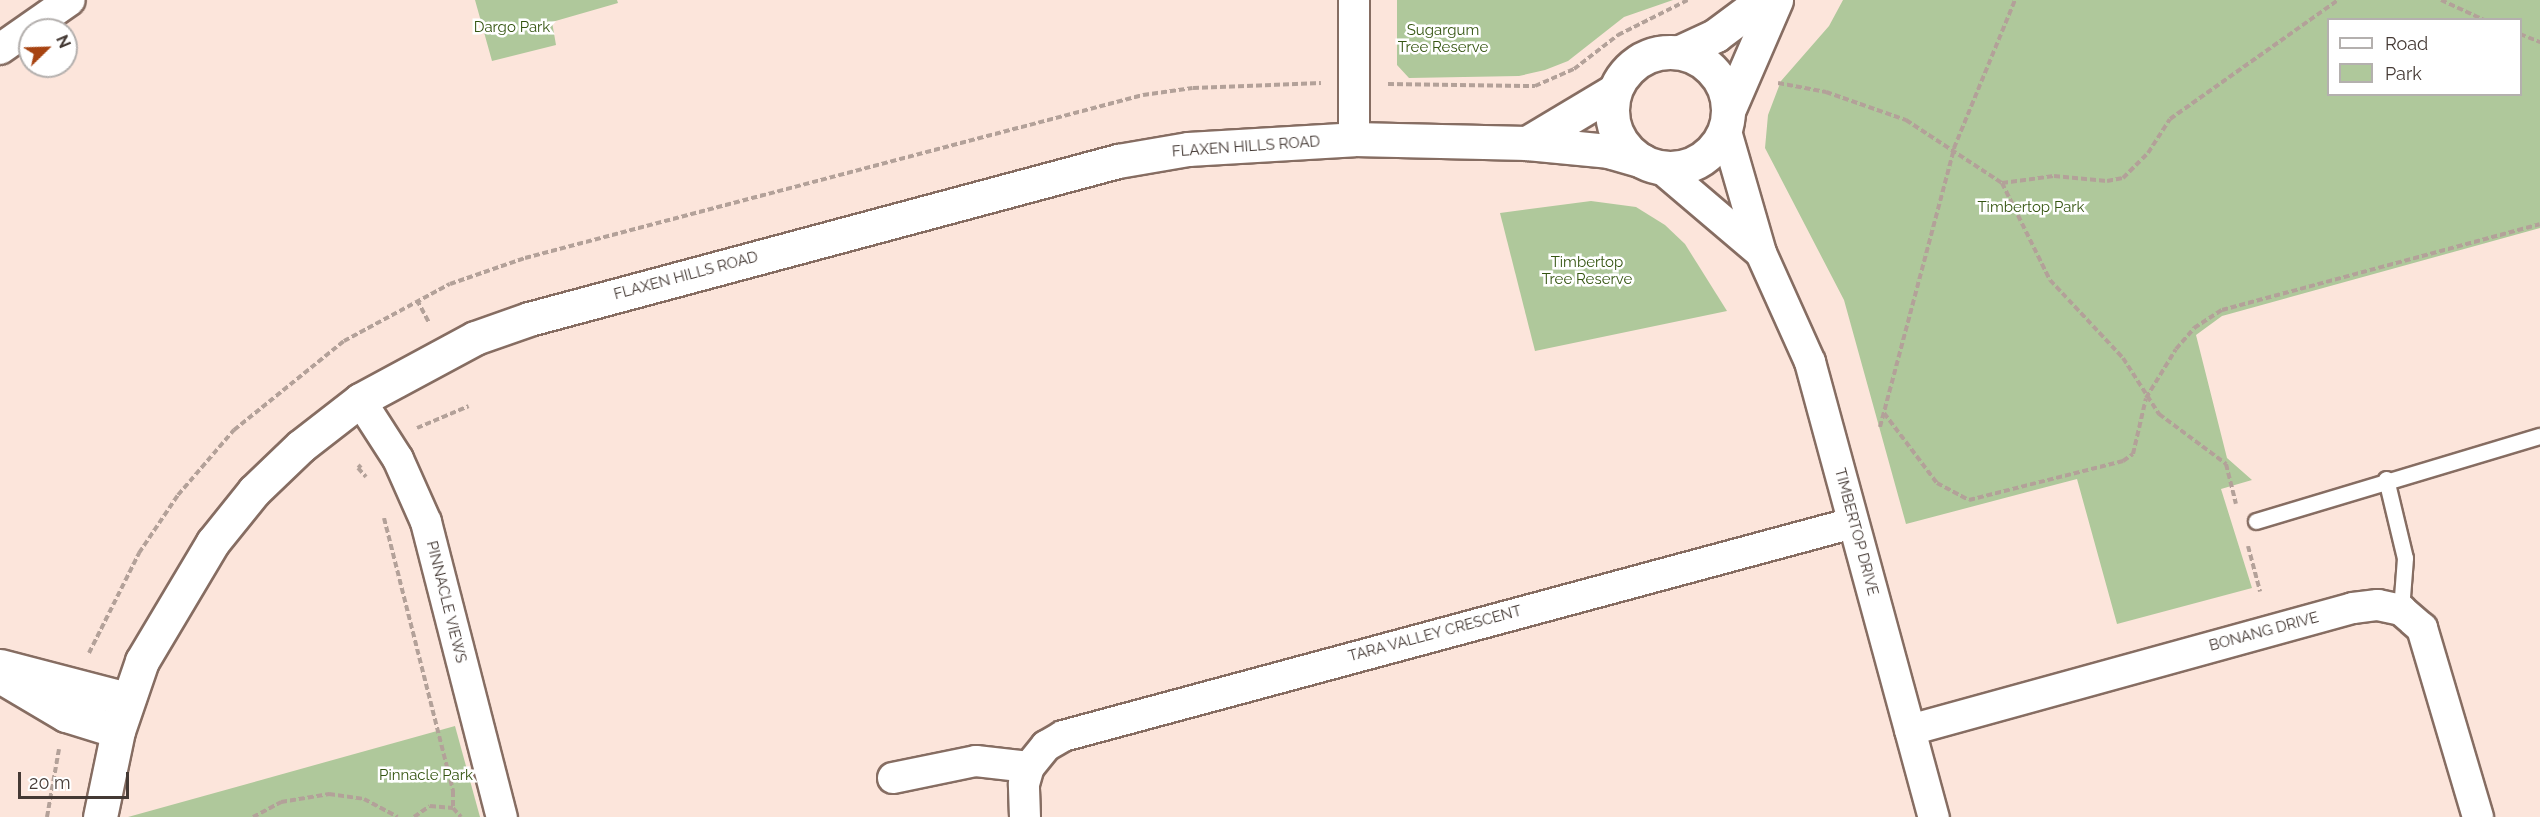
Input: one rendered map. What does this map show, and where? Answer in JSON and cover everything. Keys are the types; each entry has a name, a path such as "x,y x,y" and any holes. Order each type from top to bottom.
{"street":[{"path":"0,49 70,0"},
{"path":"1354,0 1354,140"},
{"path":"1680,52 1716,35 1763,0"},
{"path":"1614,91 1613,123 1619,138 1651,164 1677,168 1707,155 1726,120 1776,0"},
{"path":"1527,144 1614,91 1633,64 1663,51 1680,52 1696,58 1720,80 1726,120"},
{"name":"TIMBERTOP DRIVE","path":"1726,120 1761,253 1810,362 1934,817"},
{"name":"FLAXEN HILLS ROAD","path":"100,817 117,731 127,699 177,597 213,542 254,490 360,400 413,368 529,319 1118,161 1188,149 1354,140 1527,144 1608,151 1651,164"},
{"name":"TIMBERTOP DRIVE","path":"1651,164 1761,253"},
{"name":"PINNACLE VIEWS","path":"360,400 398,459 426,522 502,817"},
{"name":"TARA VALLEY CRESCENT","path":"1029,767 1046,746 1094,725 1853,523"},
{"name":"BONANG DRIVE","path":"1910,730 2353,608 2378,605 2401,610"},
{"path":"2401,610 2422,628 2432,649 2478,817"},
{"path":"0,666 127,699"},
{"path":"0,676 66,715 117,731"},
{"path":"893,778 976,761 1029,767 1024,784 1025,817"}],"lane":[{"path":"2256,521 2386,479 2540,436"},
{"path":"2386,479 2406,558 2401,610"}],"path":[{"path":"1880,427 1954,148 2015,0"},
{"path":"2002,183 2054,176 2108,181 2123,178 2142,161 2170,119 2338,0"},
{"path":"2441,0 2480,18"},
{"path":"2522,35 2540,42"},
{"path":"1774,83 1864,103 1906,120 1954,148 2002,183 2050,280 2123,358 2146,398 2159,414 2226,464 2238,510"},
{"path":"1884,413 1937,483 1969,500 2129,458 2146,398 2194,328 2222,310 2540,224"},
{"path":"2244,534 2260,591"},
{"path":"253,817 281,801 329,794 364,799 398,817"},
{"path":"414,817 430,806 453,808"}],"green space":[{"name":"Dargo Park","path":"475,0 617,0 618,3 552,22 556,45 492,61"},
{"name":"Sugargum Tree Reserve","path":"1397,0 1673,0 1624,17 1568,61 1545,70 1519,76 1409,78 1397,65"},
{"name":"Timbertop Park","path":"1843,0 2540,0 2540,228 2222,316 2196,335 2227,458 2252,480 2221,489 2252,588 2117,624 2077,479 1906,524 1844,300 1765,148 1768,115 1781,81 1829,26"},
{"name":"Timbertop Tree Reserve","path":"1591,201 1636,207 1665,225 1685,244 1727,311 1535,351 1500,213"},
{"name":"Pinnacle Park","path":"455,726 480,817 128,817"}]}
